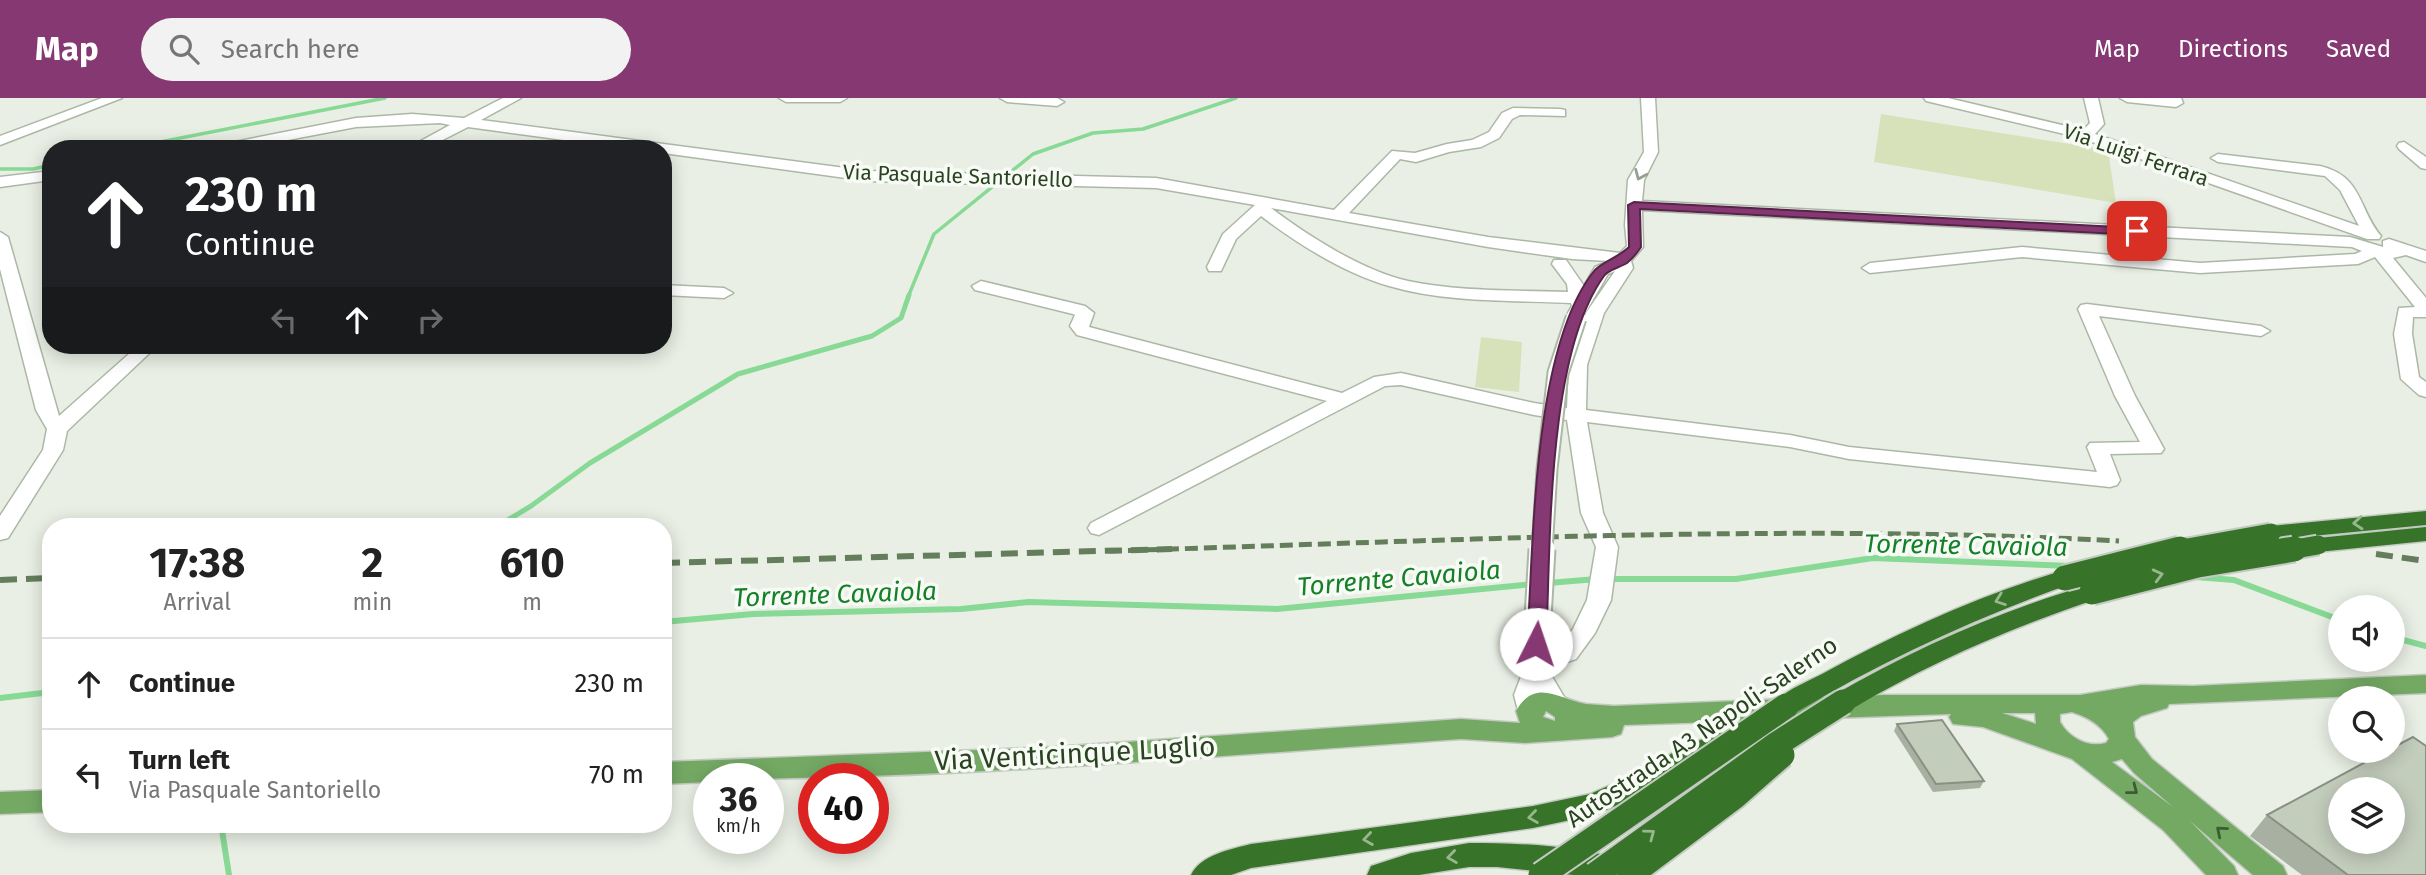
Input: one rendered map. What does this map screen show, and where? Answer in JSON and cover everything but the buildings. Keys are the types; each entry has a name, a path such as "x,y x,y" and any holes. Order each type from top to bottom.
{"highway":[{"name":"Autostrada A3 Napoli-Salerno","path":"1541,875 1754,727 1841,672 1922,632 1980,608 2065,578 2174,550 2271,533 2426,518"},
{"path":"1595,875 1817,718 1892,674 1988,628 2092,592 2198,565 2318,545 2426,534"},
{"path":"1630,875 1734,797 1782,755 1817,718"},
{"path":"1205,875 1231,861 1251,856 1560,813 1594,804 1649,780 1690,755 1754,727"},
{"path":"1381,875 1421,862 1479,853 1521,854 1641,875"}],"main road":[{"name":"Via Venticinque Luglio","path":"672,773 1054,757 1291,739 1487,729 1525,735 1547,715 1583,713 1614,716 1884,705 2067,705 2141,694 2193,695 2426,684"},
{"name":"Via Venticinque Luglio","path":"1547,715 1983,717 2103,755 2114,752 2122,740 2120,719 2133,709 2149,702 2193,695"},
{"name":"Via Venticinque Luglio","path":"2067,705 2101,714 2111,722 2122,740"},
{"path":"2067,705 2048,710 2046,722 2051,732 2115,776 2173,822 2224,875"},
{"path":"2122,740 2143,766 2273,875"},
{"path":"0,803 42,801"}],"street":[{"path":"0,141 115,98"},
{"path":"430,140 514,98"},
{"path":"786,98 840,98"},
{"path":"1007,98 1056,102"},
{"path":"1547,715 1527,695 1535,669 1547,469 1556,385 1564,348 1579,307 1613,266 1635,247 1636,180 1651,152 1648,98"},
{"name":"Via Luigi Ferrara","path":"1931,98 2086,135 2337,224 2383,249 2426,258"},
{"path":"2086,135 2097,124 2091,98"},
{"path":"2127,98 2176,103 2174,98"},
{"path":"1338,215 1397,154 1416,158 1447,148 1476,144 1494,135 1507,116 1518,111 1560,113"},
{"name":"Via Pasquale Santoriello","path":"265,140 361,121 417,117 609,140"},
{"path":"2404,146 2426,165"},
{"name":"Via Pasquale Santoriello","path":"672,148 820,172 921,179 1156,183 1613,266"},
{"path":"2218,158 2335,174 2426,311"},
{"path":"3,181 42,176"},
{"path":"1215,267 1230,237 1263,204 1281,225 1362,268 1406,286 1579,307"},
{"path":"1634,205 2350,242 2383,249"},
{"path":"0,237 46,410 57,429"},
{"path":"1870,268 1924,264 1988,253 2022,252 2200,268 2232,268 2358,259 2383,249"},
{"path":"1566,259 1579,307"},
{"path":"1567,653 1583,633 1600,600 1607,547 1592,513 1576,415 1578,365 1613,266"},
{"path":"981,286 1079,310 1085,313 1079,326 1083,331 1345,400"},
{"path":"672,290 724,293"},
{"path":"1099,528 1381,381 1401,379 1576,415 1790,442 1849,453 2110,480 2097,447 2154,449 2125,396 2087,309 2261,331"},
{"path":"2426,311 2405,312 2403,334 2410,379 2426,391"},
{"path":"0,533 53,450 57,429 139,354"}],"green space":[{"path":"1881,114 2108,150 2116,203 1874,162"},
{"path":"1481,337 1522,342 1519,392 1475,387"}],"waterway":[{"path":"170,140 385,98"},
{"path":"908,297 934,234 1033,154 1093,133 1143,129 1236,98"},
{"path":"0,169 42,167"},
{"path":"511,518 590,463 738,374 872,336 901,318 909,295"},
{"name":"Torrente Cavaiola","path":"1607,579 1736,579 1873,558 2071,566"},
{"name":"Torrente Cavaiola","path":"2196,577 2234,580 2328,615"},
{"name":"Torrente Cavaiola","path":"1548,583 1597,579"},
{"name":"Torrente Cavaiola","path":"672,621 753,614 961,609 1029,602 1277,609 1534,584"},
{"name":"Torrente Cavaiola","path":"2405,640 2426,646"},
{"name":"Torrente Cavaiola","path":"0,698 42,693"},
{"path":"222,833 229,875"}],"railway":[{"path":"1109,551 1614,535 1867,534 2119,541"},
{"path":"672,563 1172,549"},
{"path":"2376,554 2426,561"},
{"path":"0,580 42,578"}],"route":[{"path":"1536,644 1547,469 1558,373 1580,304 1601,271 1623,260 1635,247 1634,205 2137,231"}]}
